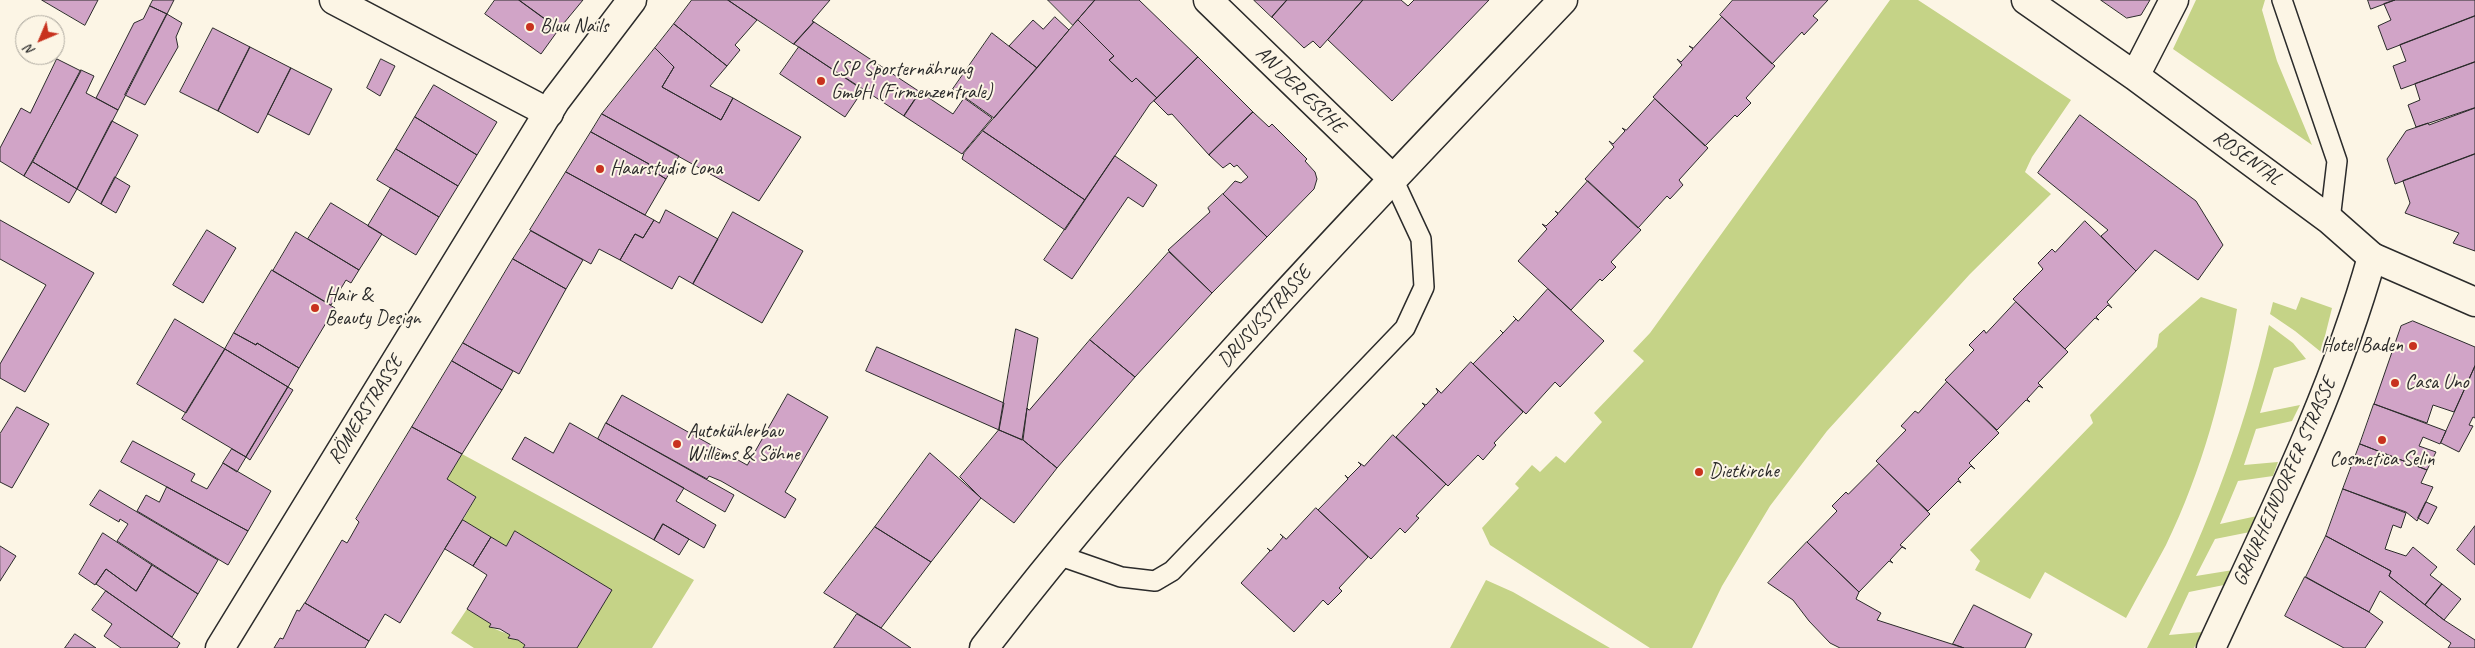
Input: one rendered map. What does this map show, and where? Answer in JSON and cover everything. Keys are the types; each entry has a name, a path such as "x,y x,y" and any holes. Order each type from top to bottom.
{"street":[{"path":"334,0 549,113"},
{"name":"RÖMERSTRASSE","path":"220,648 549,113 632,0"},
{"name":"AN DER ESCHE","path":"1208,0 1393,179"},
{"name":"DRUSUSSTRASSE","path":"984,648 1058,555 1247,334 1563,0"},
{"name":"ROSENTAL","path":"2026,0 2135,76 2330,220 2372,257 2475,302"},
{"path":"2135,76 2174,0"},
{"name":"GRAURHEINDORFER STRASSE","path":"2211,648 2318,416 2360,301 2372,257"}],"lane":[{"path":"2282,0 2337,161 2330,220"},
{"path":"1058,555 1121,577 1155,581 1172,571 1405,328 1424,287 1421,239 1393,179"}],"green space":[{"path":"1890,0 1918,0 2071,100 2032,157 2025,172 2051,194 1970,274 1827,431 1770,506 1722,586 1692,648 1650,648 1490,545 1482,528 1519,488 1515,484 1532,465 1540,472 1556,456 1565,463 1602,422 1594,413 1644,361 1633,351 1650,333"},
{"path":"2196,0 2265,0 2262,10 2277,61 2312,145 2173,49"},
{"path":"2201,297 2237,309 2218,400 2201,459 2179,517 2126,618 2045,572 2030,599 1975,570 1980,561 1970,550 2093,423 2090,415 2157,347 2159,334"},
{"path":"2301,297 2332,308 2321,352 2270,314 2273,302 2296,310"},
{"path":"2269,325 2293,343 2306,359 2274,368 2260,413 2300,405 2292,421 2256,429 2244,465 2278,462 2273,476 2238,481 2220,524 2257,516 2250,532 2215,539 2196,576 2233,570 2224,585 2189,592 2169,635 2202,632 2194,648 2147,648 2185,570 2218,490 2247,409"},
{"path":"462,454 694,580 652,648 577,648 612,590 515,531 506,546 463,520 476,497 447,479"},
{"path":"1486,580 1513,592 1610,648 1450,648"},
{"path":"467,609 491,624 490,627 510,635 508,638 518,640 525,645 523,648 474,648 451,633"}],"building":[{"path":"42,0 98,0 85,25"},
{"path":"153,0 174,0 167,14 150,6"},
{"path":"495,0 519,0 559,29 541,54 485,14"},
{"path":"519,0 583,0 559,29"},
{"path":"692,0 728,0 757,20 735,45 740,50 727,66 674,24"},
{"path":"728,0 830,0 812,21 814,22 794,44"},
{"path":"1048,0 1095,0 1073,25"},
{"path":"1095,0 1139,0 1198,57 1157,98 1136,78 1132,82 1109,60 1114,56 1078,20"},
{"path":"1254,0 1287,0 1272,17"},
{"path":"1287,0 1363,0 1320,48 1313,41 1304,48 1272,17"},
{"path":"1363,0 1401,0 1408,6 1414,0 1489,0 1392,101 1328,40"},
{"path":"1733,0 1828,0 1813,16 1818,20 1804,35 1802,32 1772,64 1720,15"},
{"path":"2101,0 2150,0 2141,15 2127,18"},
{"path":"2368,0 2395,0 2371,9"},
{"path":"2395,0 2475,0 2475,16 2387,50 2378,26 2391,20 2384,4"},
{"path":"150,6 167,14 118,110 96,98 134,23 143,19"},
{"path":"167,14 182,23 176,37 178,47 145,105 125,95"},
{"path":"2475,16 2475,62 2401,89 2393,66 2406,61 2400,45"},
{"path":"1055,17 1069,30 1037,68 1009,46 1033,20 1043,29"},
{"path":"1722,17 1775,66 1746,98 1751,103 1737,117 1735,115 1705,146 1653,97 1682,65 1677,59 1681,62 1693,49 1689,46 1693,48"},
{"path":"1078,20 1114,56 1109,60 1132,82 1136,78 1157,98 1150,104 1085,200 983,131"},
{"path":"814,22 920,92 904,116 794,44"},
{"path":"674,24 727,66 710,86 733,98 721,120 662,87 674,67 655,48"},
{"path":"213,28 250,47 218,111 180,92"},
{"path":"992,33 1037,68 994,118 953,89"},
{"path":"250,47 291,68 258,133 218,111"},
{"name":"LSP Sporternährung GmbH (Firmenzentrale)","path":"799,47 863,90 845,117 780,74"},
{"path":"655,48 674,67 662,87 721,120 733,98 801,137 759,201 602,114"},
{"path":"1198,57 1253,112 1209,155 1172,114 1168,115 1154,101"},
{"path":"381,59 395,66 380,96 367,88"},
{"path":"2475,62 2475,108 2429,125 2428,123 2416,127 2408,105 2420,100 2415,84"},
{"path":"65,63 81,71 24,176 0,161 0,148 21,108 30,113 54,65 65,65"},
{"path":"291,68 332,89 309,135 268,114"},
{"path":"81,70 94,76 86,93 118,110 77,189 33,162"},
{"path":"434,85 497,122 477,155 415,117"},
{"path":"920,92 953,114 964,98 992,118 962,154 904,116"},
{"path":"1655,99 1708,148 1679,180 1683,185 1670,199 1667,196 1638,228 1585,179 1614,147 1609,141 1613,144 1625,131 1622,128 1626,130"},
{"path":"2475,108 2475,154 2395,184 2387,159 2406,131"},
{"path":"1253,112 1269,127 1272,124 1307,159 1305,161 1315,172 1317,179 1314,189 1267,237 1223,194 1235,181 1241,183 1248,177 1237,165 1234,167 1230,163 1223,168 1209,155"},
{"path":"602,114 679,156 666,179 650,169 649,164 591,132"},
{"path":"2080,115 2196,201 2223,245 2198,280 2155,250 2136,271 2101,236 2108,230 2038,173"},
{"path":"415,117 477,155 458,186 396,149"},
{"path":"112,121 138,135 101,204 77,189"},
{"path":"983,131 1085,200 1065,230 962,159 964,153"},
{"path":"591,132 649,164 650,169 666,179 645,215 566,172"},
{"path":"396,149 458,186 439,217 377,180"},
{"path":"2475,154 2475,251 2453,243 2459,233 2405,213 2410,203 2403,181"},
{"path":"1115,156 1157,185 1143,207 1128,197 1072,279 1044,260"},
{"path":"33,162 77,189 69,203 24,176"},
{"path":"566,172 654,220 643,238 635,234 620,260 599,249 591,264 530,230"},
{"path":"115,177 130,186 116,213 101,204"},
{"path":"1588,181 1641,230 1611,262 1616,267 1602,281 1600,279 1571,310 1518,261 1547,229 1542,224 1546,226 1558,214 1555,211 1558,213"},
{"path":"391,188 439,217 416,255 368,226"},
{"path":"1223,194 1267,237 1212,293 1168,250 1210,212 1208,208"},
{"path":"331,203 382,234 359,270 308,239"},
{"path":"666,210 718,239 693,284 679,276 672,289 620,260 635,234 643,238 654,220 659,223"},
{"path":"733,212 803,251 762,323 693,284"},
{"path":"0,220 94,273 25,392 0,378 0,364 46,285 0,259"},
{"path":"2085,221 2136,271 2107,302 2112,308 2108,305 2096,317 2099,320 2095,318 2065,349 2013,299 2043,269 2038,263 2052,249 2055,252"},
{"path":"207,230 236,248 203,303 173,285"},
{"path":"531,231 583,260 566,289 513,259"},
{"path":"296,232 359,270 351,283 346,280 331,305 273,271"},
{"path":"1169,252 1212,293 1135,377 1090,340"},
{"path":"513,259 566,289 519,374 463,343"},
{"path":"272,270 335,308 299,368 257,343 256,345 234,333"},
{"path":"1548,289 1604,341 1560,387 1555,382 1526,414 1473,364"},
{"path":"2016,302 2068,352 2038,383 2043,388 2039,386 2027,399 2030,402 2026,400 1997,430 1945,380 1974,350 1969,345 1984,330 1986,333"},
{"path":"175,319 225,349 186,413 137,384"},
{"path":"2413,321 2475,347 2475,366 2454,412 2433,405 2427,423 2374,404 2401,326"},
{"path":"1016,329 1038,338 1022,440 999,430"},
{"path":"234,333 256,345 257,343 299,368 288,387 225,349"},
{"path":"1090,340 1135,377 1057,468 1023,440 1027,408 1029,410"},
{"path":"463,343 513,371 502,390 452,361"},
{"path":"877,347 1004,403 999,430 866,371"},
{"path":"225,349 288,387 246,457 182,419"},
{"path":"452,361 502,390 462,454 412,427"},
{"path":"1471,362 1523,412 1494,443 1496,445 1483,460 1478,455 1448,486 1396,437 1425,406 1422,403 1426,405 1438,392 1436,388 1441,393"},
{"path":"2475,366 2475,418 2473,417 2469,425 2473,426 2459,452 2441,443"},
{"path":"1947,382 1999,433 1969,463 1975,469 1971,466 1958,479 1961,483 1958,481 1928,511 1876,461 1906,430 1901,426 1915,411 1918,413"},
{"path":"288,387 293,390 250,460 246,457"},
{"name":"Autokühlerbau Willems & Söhne","path":"788,394 828,417 785,492 796,499 785,518 721,481 709,476 707,479 606,423 622,395 747,465"},
{"path":"2374,404 2446,431 2440,444 2423,437 2419,446 2436,452 2427,470 2360,444"},
{"path":"17,407 49,424 12,488 0,482 0,434"},
{"path":"570,423 684,488 676,501 716,525 704,548 663,524 654,540 512,459 525,437 553,453"},
{"path":"606,423 734,495 725,512 598,439"},
{"path":"412,427 462,454 447,479 476,497 400,623 385,614 369,641 305,603 342,540 347,543 359,522 356,519"},
{"path":"999,430 1023,440 1057,468 1014,523 981,498 960,477"},
{"path":"1393,435 1446,484 1416,516 1419,518 1405,533 1400,528 1371,559 1318,510 1348,479 1345,475 1348,478 1361,465 1358,462 1364,466"},
{"path":"133,441 195,474 191,481 207,489 223,463 271,491 248,531 121,462"},
{"path":"2360,444 2427,470 2421,483 2433,487 2417,521 2406,512 2343,489"},
{"path":"232,449 246,457 237,472 223,463"},
{"path":"930,453 981,498 931,562 875,527"},
{"path":"1879,464 1930,514 1900,545 1906,549 1902,547 1890,560 1893,563 1889,561 1859,592 1807,542 1837,511 1832,506 1846,492 1848,494"},
{"path":"167,487 248,531 228,565 137,511 146,495 159,502"},
{"path":"2343,489 2406,513 2401,528 2393,525 2385,549 2406,556 2413,547 2437,567 2430,575 2442,584 2425,605 2389,576 2391,571 2326,536"},
{"path":"100,490 218,560 198,594 117,541 128,524 120,519 119,522 90,505"},
{"path":"2426,502 2437,507 2428,524 2418,518"},
{"path":"1316,508 1368,557 1339,588 1342,591 1328,605 1323,600 1294,632 1241,583 1270,551 1267,548 1271,551 1283,537 1280,534 1286,539"},
{"path":"463,520 491,537 473,566 445,549"},
{"path":"663,524 689,539 679,555 654,540"},
{"path":"2475,526 2475,565 2457,550"},
{"path":"875,527 931,562 881,628 824,593"},
{"path":"515,531 612,590 577,648 523,648 525,645 518,640 508,638 510,635 500,629 489,627 491,624 467,609 487,575 473,566 491,537 506,546"},
{"path":"103,533 152,565 136,591 106,569 95,585 79,574"},
{"path":"2326,536 2391,571 2389,576 2444,620 2475,640 2475,648 2448,648 2451,643 2380,591 2369,612 2306,577"},
{"path":"1807,542 1859,592 1856,599 1881,613 1877,620 1964,648 1840,648 1830,643 1809,621 1793,600 1768,583"},
{"path":"0,546 16,556 0,581"},
{"path":"152,565 198,594 172,637 96,584 106,569 136,591"},
{"path":"2305,577 2369,612 2383,622 2365,648 2344,648 2285,616"},
{"path":"2442,584 2461,599 2444,620 2425,605"},
{"path":"106,591 180,643 177,648 121,648 104,636 112,624 92,610"},
{"path":"305,603 369,641 365,648 274,648 280,638 283,639 297,610 299,611"},
{"path":"1974,605 2032,634 2025,648 1964,648 1953,644"},
{"path":"857,614 881,628 911,648 834,648"},
{"path":"75,634 96,648 65,648"}],"place":[{"name":"Bluu Nails","path":"530,27"},
{"name":"LSP Sporternährung GmbH (Firmenzentrale)","path":"821,81"},
{"name":"Haarstudio Lona","path":"600,169"},
{"name":"Hair & Beauty Design","path":"315,308"},
{"name":"Hotel Baden","path":"2413,346"},
{"name":"Casa Uno","path":"2395,383"},
{"name":"Cosmetica Selin","path":"2382,440"},
{"name":"Autokühlerbau Willems & Söhne","path":"677,444"},
{"name":"Dietkirche","path":"1699,472"}]}
